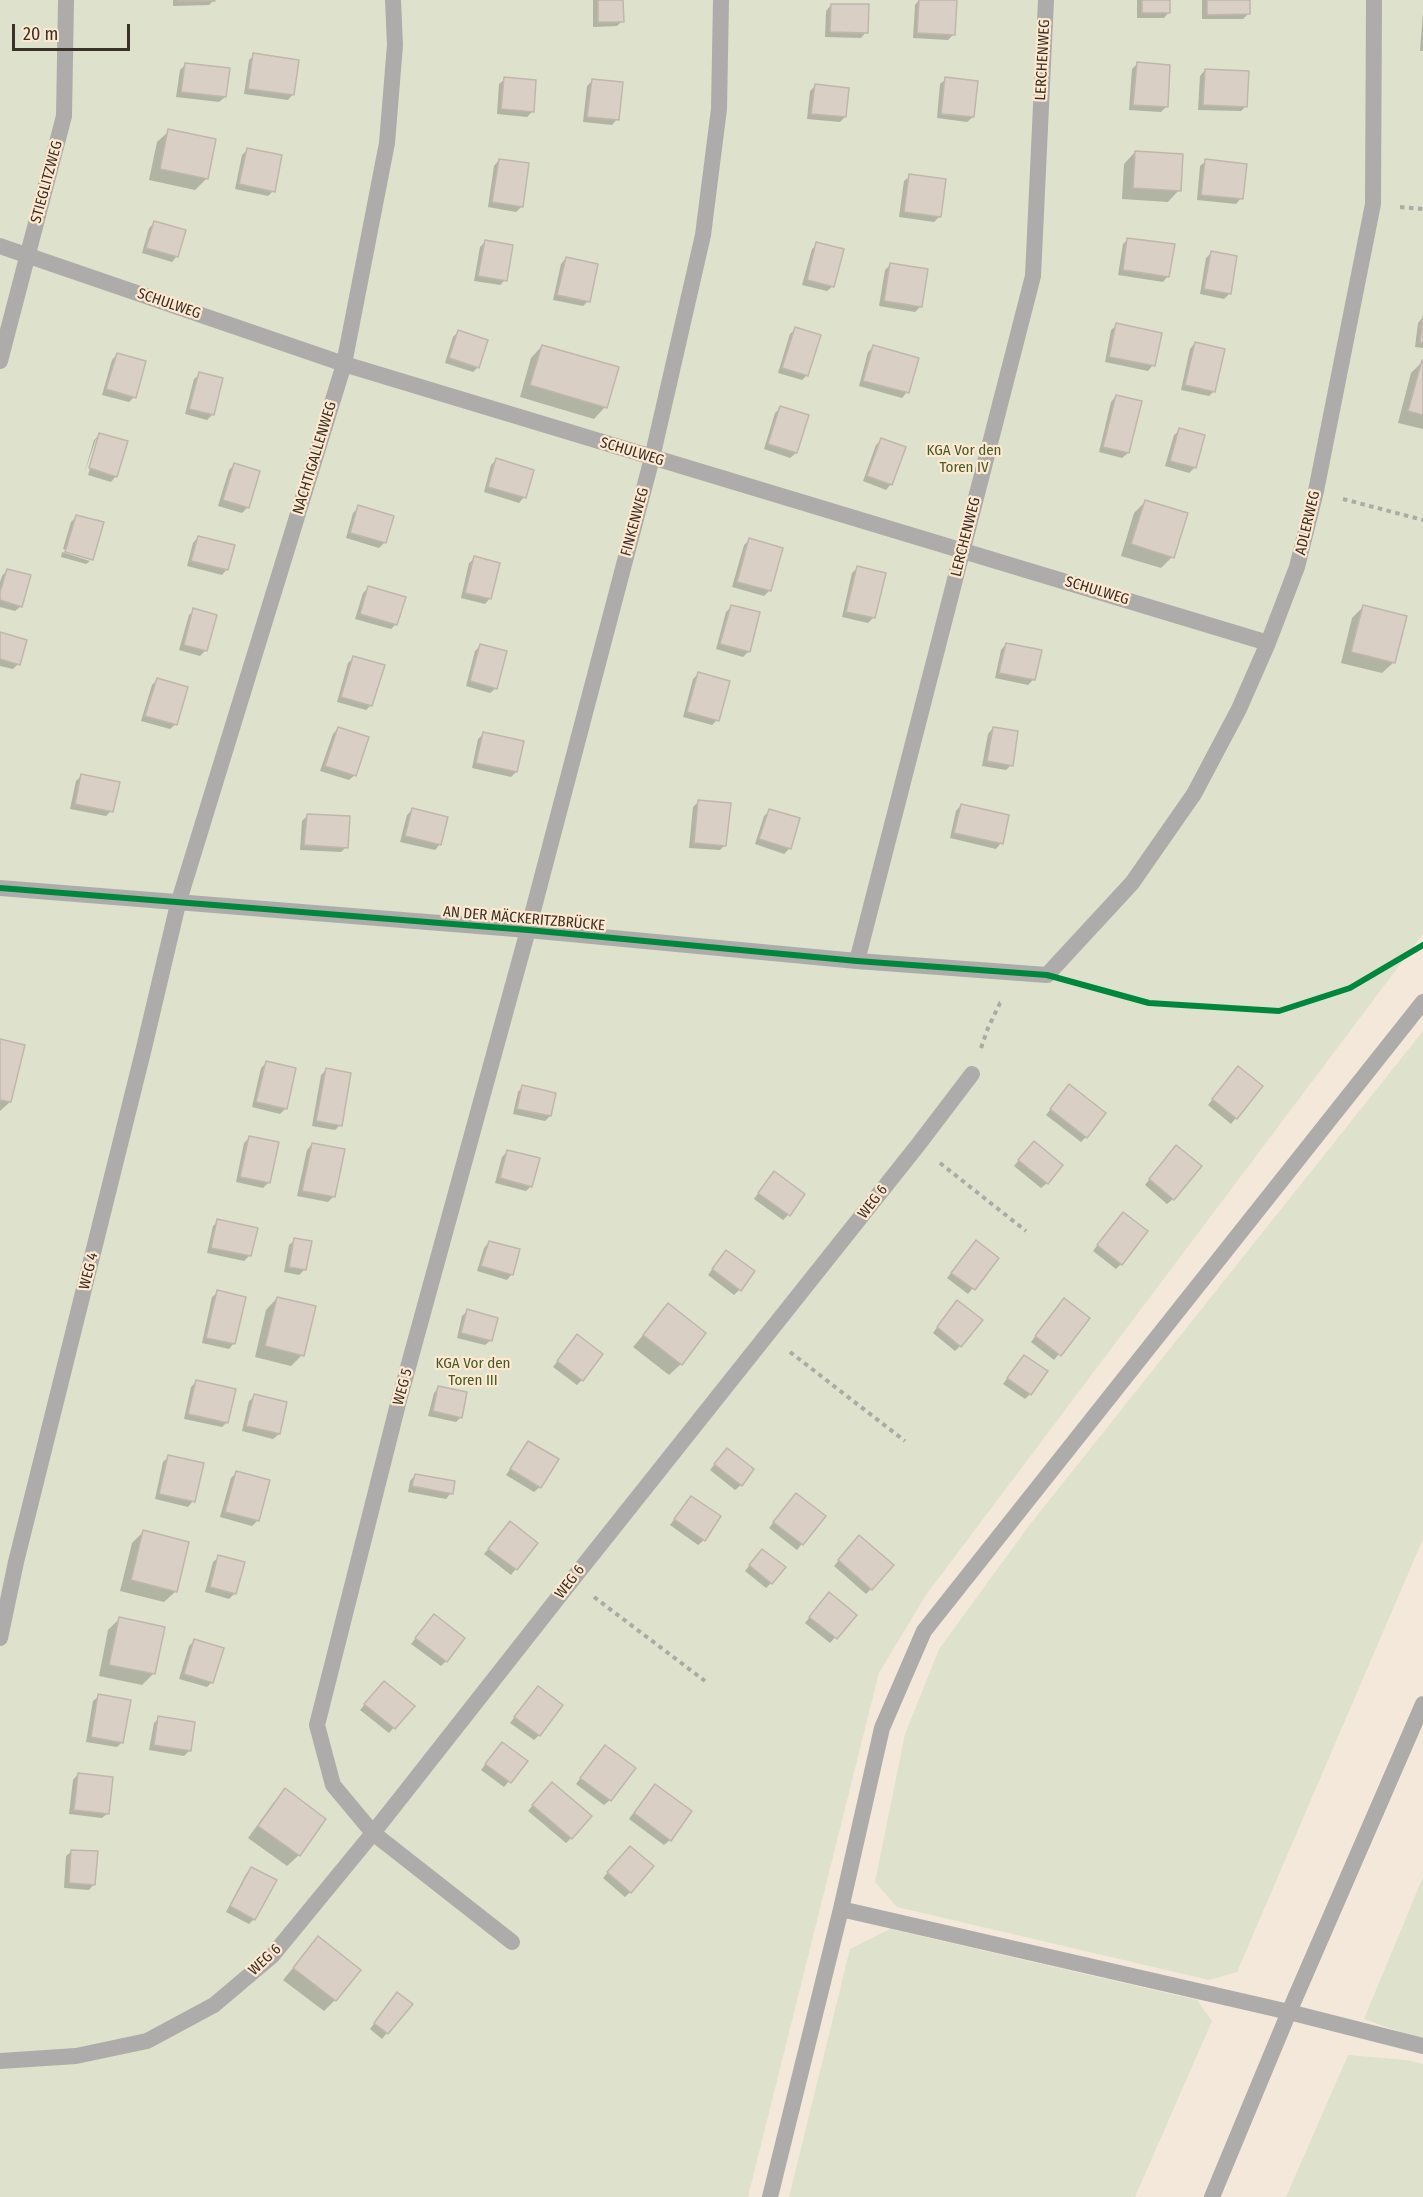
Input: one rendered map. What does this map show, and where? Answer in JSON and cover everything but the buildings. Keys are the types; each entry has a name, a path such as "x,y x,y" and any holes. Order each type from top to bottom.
{"lane":[{"name":"STIEGLITZWEG","path":"0,361 64,116 66,0"},
{"name":"NACHTIGALLENWEG","path":"178,904 344,364 387,143 395,45 393,0"},
{"name":"FINKENWEG","path":"528,930 652,458 703,235 718,110 721,0"},
{"name":"LERCHENWEG","path":"857,961 1033,276 1046,0"},
{"name":"ADLERWEG","path":"1047,975 1132,883 1194,795 1239,709 1268,643 1297,567 1316,491 1372,204 1374,0"},
{"name":"SCHULWEG","path":"0,246 344,364 1268,643"},
{"name":"AN DER MÄCKERITZBRÜCKE","path":"0,888 178,904 528,930 857,961 1047,975"},
{"name":"WEG 4","path":"0,1638 16,1563 178,904"},
{"name":"WEG 5","path":"512,1942 374,1833 333,1785 317,1725 398,1404 528,930"},
{"path":"770,2197 841,1909 882,1728 924,1631 1423,1002"},
{"name":"WEG 6","path":"0,2061 76,2056 147,2041 214,2005 272,1956 374,1833 972,1074"},
{"path":"1212,2197 1423,1704"},
{"path":"841,1909 1423,2046"}],"path":[{"path":"1316,491 1423,520"},
{"path":"972,1074 988,1028 1000,1004 1047,975"},
{"path":"918,1145 1026,1231"},
{"path":"768,1335 905,1441"},
{"path":"572,1580 705,1681"}],"green space":[{"path":"0,0 1423,0 1423,934 926,1595 879,1673 748,2197 0,2197"},
{"path":"1423,1031 1423,1539 1237,1972 1209,1980 897,1907 875,1882 905,1734 939,1649 1031,1523"},
{"path":"1423,1877 1423,2040 1364,2019"},
{"path":"890,1929 1197,2000 1212,2021 1135,2197 789,2197 850,1949"},
{"path":"1348,2055 1406,2060 1423,2064 1423,2197 1286,2197"}],"cycle path":[{"path":"0,888 528,930 857,961 1047,975 1149,1003 1279,1011 1350,988 1423,945"}],"park label":[{"name":"KGA Vor den Toren IV","path":"964,460"},
{"name":"KGA Vor den Toren III","path":"473,1372"}]}
